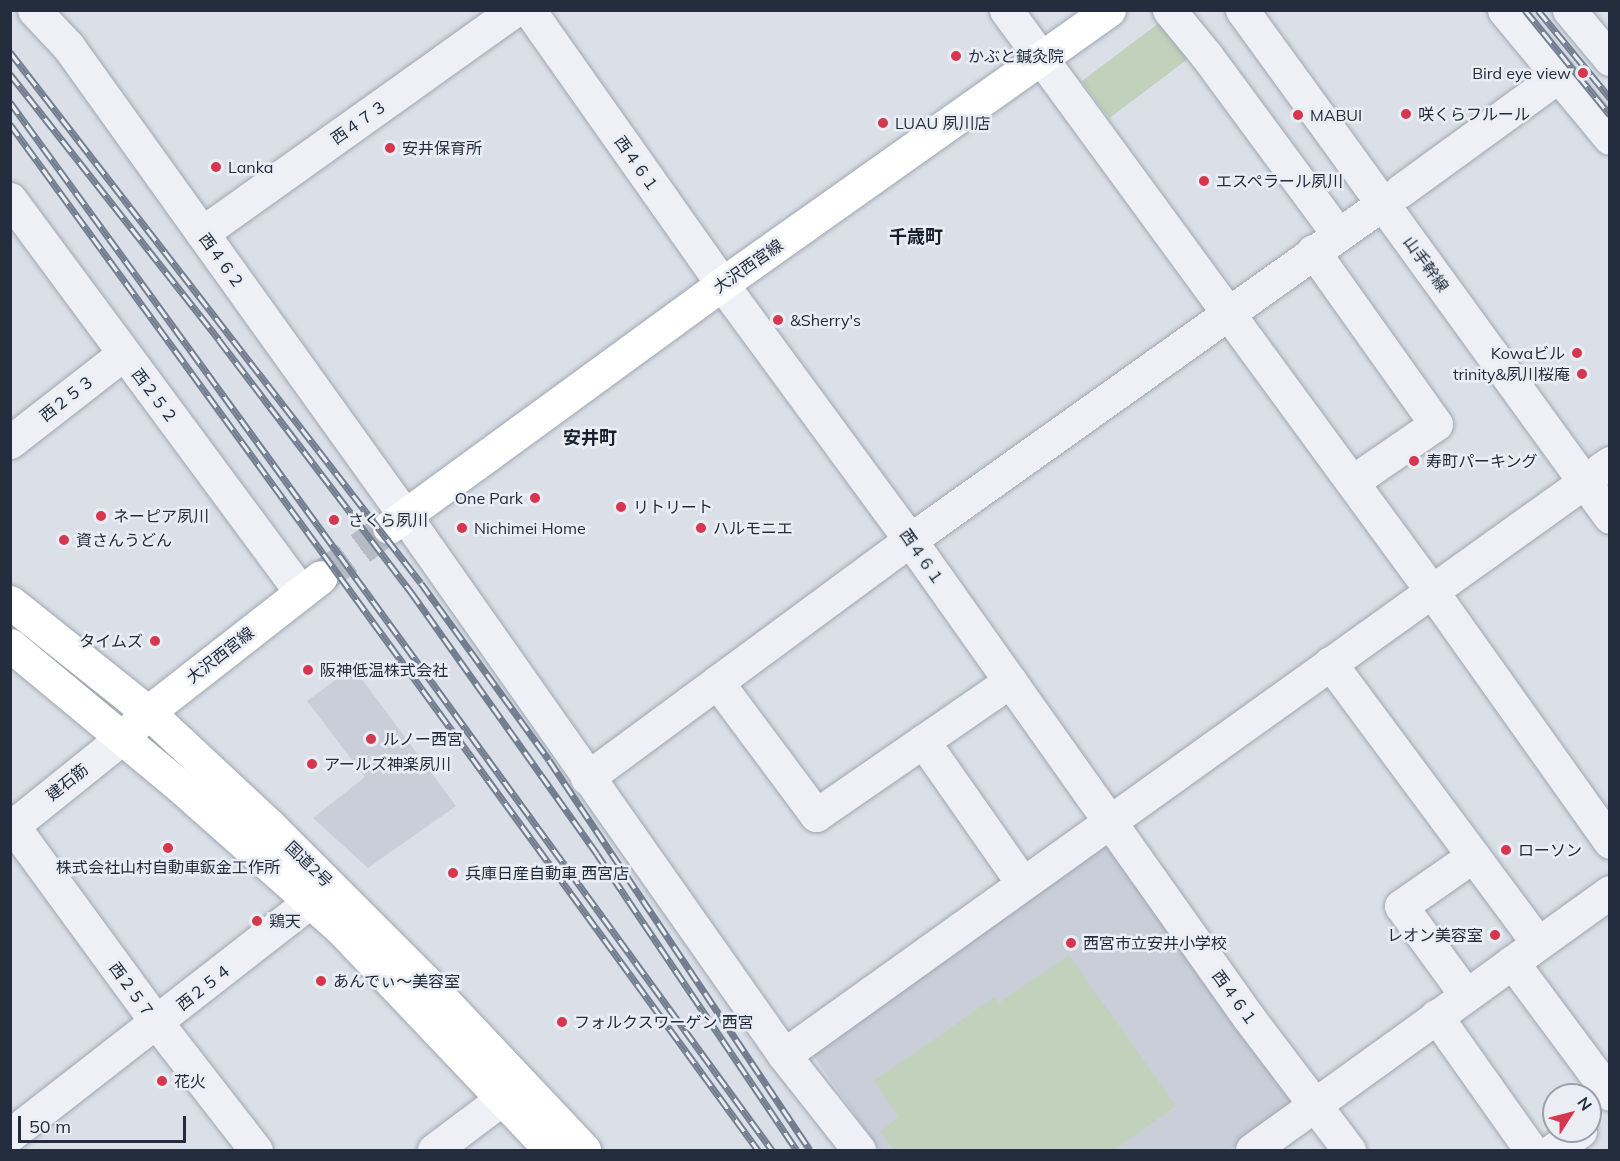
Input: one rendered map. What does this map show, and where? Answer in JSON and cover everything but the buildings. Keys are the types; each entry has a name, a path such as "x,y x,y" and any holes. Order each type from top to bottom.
{"main road":[{"name":"大沢西宮線","path":"397,521 722,284 1109,10"},
{"name":"大沢西宮線","path":"123,737 148,712 311,584"},
{"name":"国道2号","path":"10,602 148,712 334,888 584,1150"},
{"name":"国道2号","path":"10,645 123,737 311,901 503,1098 550,1150"}],"street":[{"name":"西４６２","path":"34,10 68,46 202,233 397,521 587,778 784,1055 859,1150"},
{"name":"西４７３","path":"202,233 515,10"},
{"name":"西４６１","path":"529,10 722,284 910,540 1249,1018 1349,1150"},
{"path":"1006,10 1353,482 1610,842"},
{"path":"1169,10 1206,55 1326,243 1436,424 1353,482"},
{"name":"山手幹線","path":"1242,10 1391,197 1601,474 1610,517"},
{"name":"山手幹線","path":"1269,10 1391,197"},
{"path":"1504,10 1610,138"},
{"path":"1531,41 1569,10 1610,59"},
{"path":"587,778 910,540 1558,76"},
{"name":"西２５２","path":"10,199 123,354 311,584"},
{"name":"西２５３","path":"10,442 123,354"},
{"path":"784,1055 1431,590 1601,474"},
{"path":"1330,663 1473,856 1524,952 1610,1094"},
{"path":"717,682 816,815 1010,681"},
{"name":"建石筋","path":"12,827 123,737"},
{"path":"923,741 1023,884"},
{"name":"西２５７","path":"12,827 157,1023 256,1150"},
{"path":"1466,995 1401,906 1473,856"},
{"path":"1252,1150 1610,892"},
{"name":"西２５４","path":"10,1136 311,901"},
{"path":"1436,1016 1531,1150"},
{"path":"434,1150 503,1098"}],"shaded area":[{"name":"ルノー西宮","path":"353,667 456,806 368,868 313,818 365,777 307,701"},
{"name":"西宮市立安井小学校","path":"1107,835 1297,1101 1229,1150 880,1150 810,1051"}],"green space":[{"path":"1167,17 1195,54 1109,118 1082,81"},
{"path":"1069,955 1176,1106 1114,1150 894,1150 880,1132 898,1117 874,1081 995,997 999,1003"}],"tunnel":[{"path":"321,577 389,527"}],"railway":[{"path":"1525,10 1610,115"},
{"path":"1538,10 1610,98"},
{"path":"10,52 421,583 549,760 810,1150"},
{"path":"10,74 219,340 411,592 597,854 797,1150"},
{"path":"10,102 772,1150"},
{"path":"10,124 758,1150"}],"place":[{"name":"かぶと鍼灸院","path":"956,56"},
{"name":"Bird eye view","path":"1583,73"},
{"name":"咲くらフルール","path":"1406,114"},
{"name":"MABUI","path":"1298,115"},
{"name":"LUAU 夙川店","path":"883,123"},
{"name":"安井保育所","path":"390,148"},
{"name":"Lanka","path":"216,167"},
{"name":"エスペラール夙川","path":"1204,181"},
{"name":"&Sherry's","path":"778,320"},
{"name":"Kowaビル","path":"1577,353"},
{"name":"trinity&夙川桜庵","path":"1582,374"},
{"name":"寿町パーキング","path":"1414,461"},
{"name":"One Park","path":"535,498"},
{"name":"リトリート","path":"621,507"},
{"name":"ネーピア夙川","path":"101,516"},
{"name":"さくら夙川","path":"334,520"},
{"name":"Nichimei Home","path":"462,528"},
{"name":"ハルモニエ","path":"701,528"},
{"name":"資さんうどん","path":"64,540"},
{"name":"タイムズ","path":"155,641"},
{"name":"阪神低温株式会社","path":"308,670"},
{"name":"ルノー西宮","path":"371,739"},
{"name":"アールズ神楽夙川","path":"312,764"},
{"name":"株式会社山村自動車鈑金工作所","path":"168,848"},
{"name":"ローソン","path":"1506,850"},
{"name":"兵庫日産自動車 西宮店","path":"453,873"},
{"name":"鶏天","path":"257,921"},
{"name":"レオン美容室","path":"1495,935"},
{"name":"西宮市立安井小学校","path":"1071,943"},
{"name":"あんでぃ～美容室","path":"321,981"},
{"name":"フォルクスワーゲン 西宮","path":"562,1022"},
{"name":"花火","path":"162,1081"}],"district":[{"name":"千歳町","path":"916,237"},
{"name":"安井町","path":"590,438"}]}
